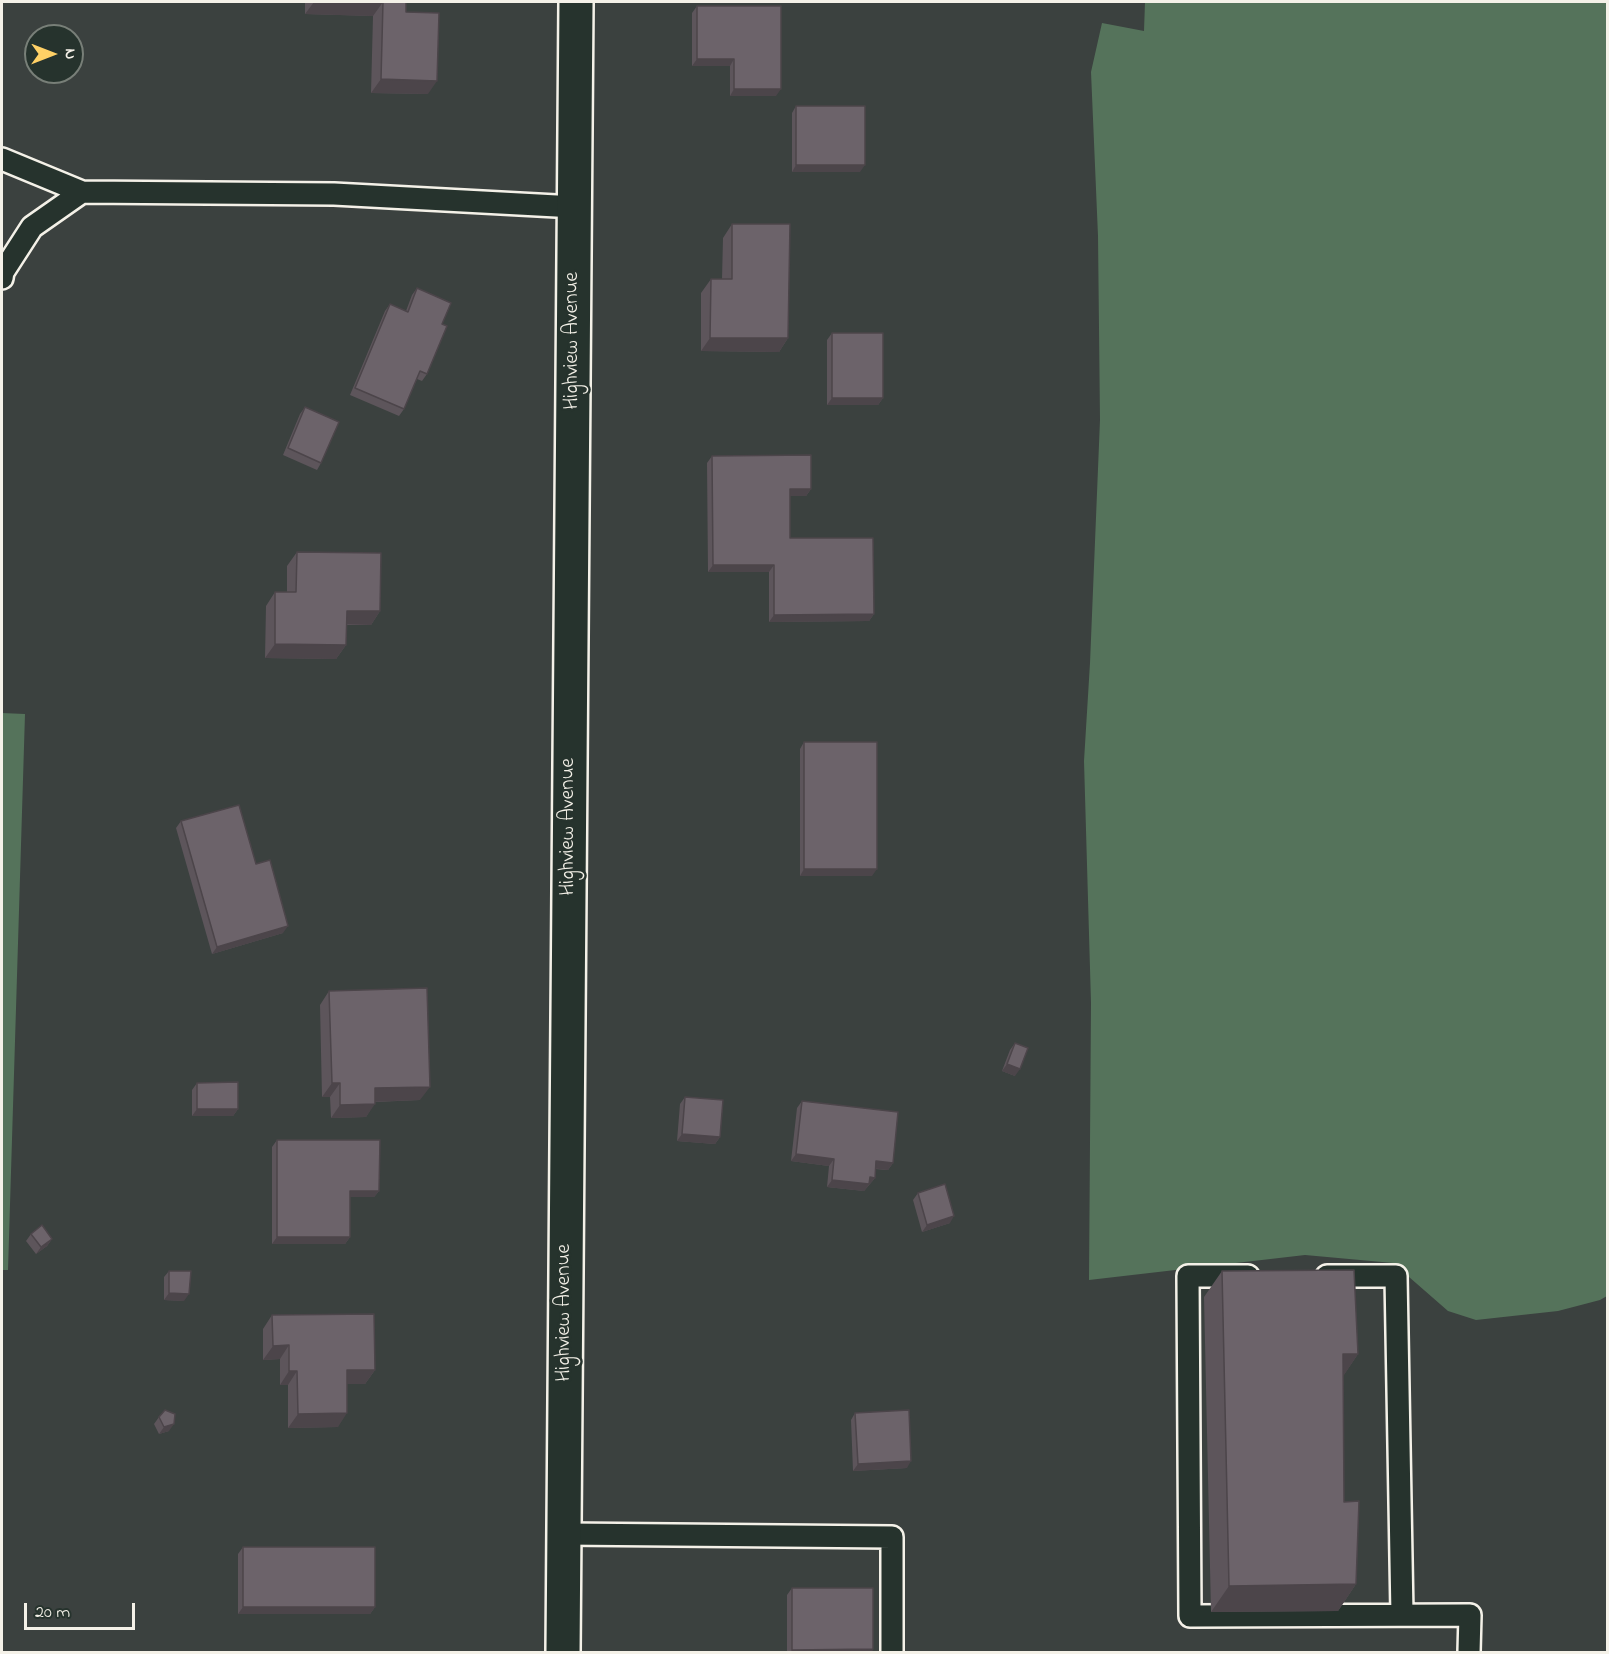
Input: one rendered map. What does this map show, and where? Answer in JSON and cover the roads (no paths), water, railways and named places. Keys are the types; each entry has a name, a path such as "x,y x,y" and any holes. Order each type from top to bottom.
{"street":[{"name":"Highview Avenue","path":"563,1653 576,2"}],"lane":[{"path":"2,159 82,192 334,194 575,207"},
{"path":"2,278 3,272 32,227 82,192"},
{"path":"1269,1276 1188,1276 1190,1616 1470,1615 1470,1653"},
{"path":"1304,1276 1396,1276 1402,1615"},
{"path":"564,1534 892,1537 892,1653"}]}
